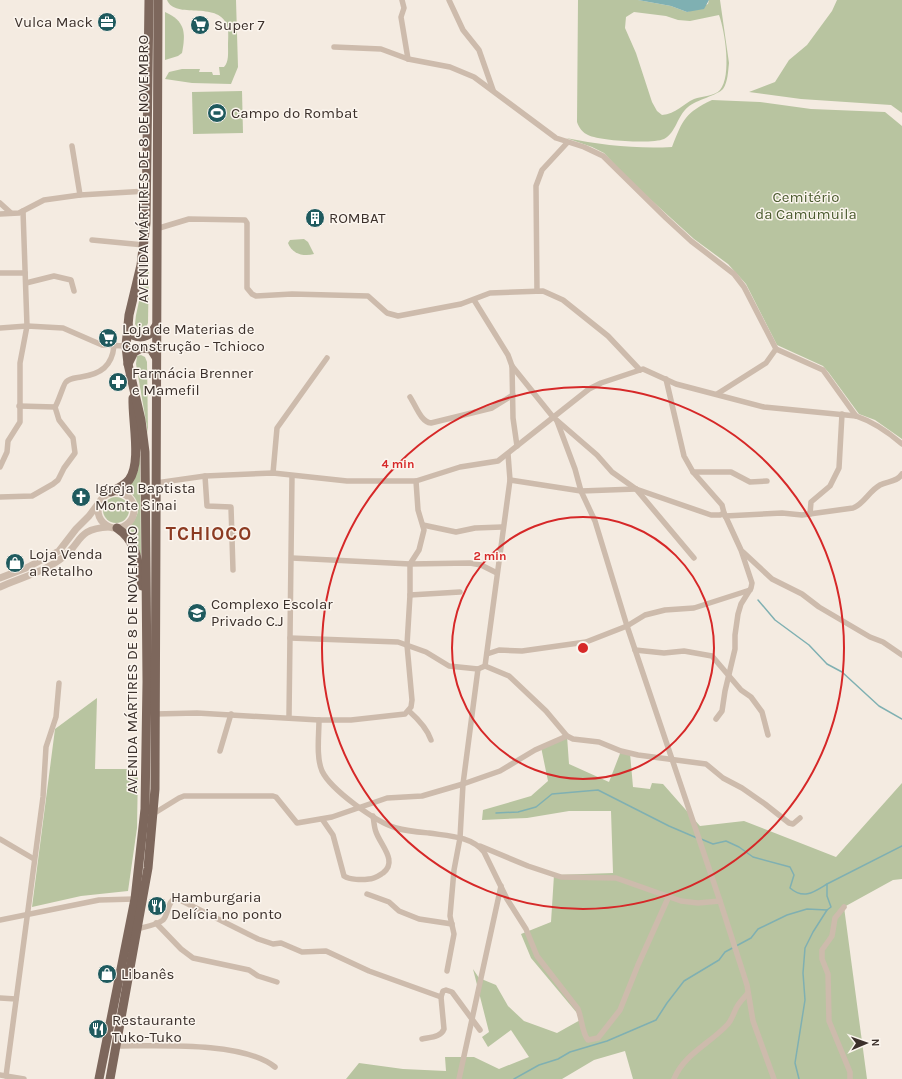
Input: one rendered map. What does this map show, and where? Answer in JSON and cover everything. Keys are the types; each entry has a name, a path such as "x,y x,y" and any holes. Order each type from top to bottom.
{"main road":[{"name":"AVENIDA MÁRTIRES DE 8 DE NOVEMBRO","path":"99,1079 135,899 144,827 147,778 145,452 141,420 128,364 126,346 128,325 144,245 147,191 149,0"},
{"name":"AVENIDA MÁRTIRES DE 8 DE NOVEMBRO","path":"110,1079 148,868 153,814 155,714 158,0"},
{"path":"128,325 132,335 140,338 150,334 156,326"},
{"path":"128,364 134,352 141,348 151,349 156,357"},
{"path":"111,492 129,480 136,461 132,416 133,388"},
{"path":"113,527 128,537 134,547 147,609"}],"street":[{"path":"402,0 404,8 402,17 408,59"},
{"path":"449,0 462,30 479,50 492,90"},
{"path":"334,47 381,49 408,59 450,67 474,77 556,138 567,143 584,147 603,156 691,241 734,274 744,287 776,349 823,370 856,416"},
{"path":"537,291 536,186 542,170 567,143"},
{"path":"72,146 80,195"},
{"path":"0,214 24,211 44,200 80,195 147,191"},
{"path":"0,203 11,213"},
{"path":"0,467 7,452 8,441 20,422 20,363 27,326 24,211"},
{"path":"156,229 189,219 245,220 247,223 247,288 256,296 292,294 368,296 387,313 398,316 461,304 490,293 547,292 563,300 608,336 640,370"},
{"path":"92,240 144,245"},
{"path":"0,273 25,273"},
{"path":"26,283 58,276 71,280 74,291"},
{"path":"474,300 508,355 512,366 517,446"},
{"path":"0,328 27,326 63,328 102,345 126,346"},
{"path":"19,406 55,407 60,402 66,382 71,379 93,374 109,364 112,360 114,346"},
{"path":"717,394 766,363 776,349"},
{"path":"273,473 277,428 327,358"},
{"path":"512,366 555,419 597,455 612,472 636,489 694,558"},
{"path":"156,483 205,476 273,473 347,481 416,481 460,467 498,461 555,419 589,389 601,383 640,370 645,370 676,384 769,408 856,416 870,421 902,444"},
{"path":"666,379 681,445 688,464 693,472 722,505 724,515 741,550 751,578 750,590 741,604 738,614 735,649 728,676 722,711 716,719"},
{"path":"410,397 426,423 431,424 492,408 513,395"},
{"path":"0,497 32,496 58,480 62,475 64,468 75,453 75,446 73,438 59,420 55,407"},
{"path":"810,514 811,502 830,486 839,468 842,414"},
{"path":"555,419 575,469 580,491 594,521 627,626 720,901 748,993 753,1021 774,1079"},
{"path":"485,666 498,573 502,527 510,480 508,454"},
{"path":"693,472 731,472 750,482 768,481"},
{"path":"510,480 580,491 636,489 716,516 782,512 795,515 858,506 875,489 885,483 897,480 902,474"},
{"path":"205,476 207,506 231,507 233,570"},
{"path":"289,717 292,476"},
{"path":"155,714 231,714 319,720 351,720 405,714 409,711 412,700 407,645 410,564 419,550 423,525 418,510 416,481"},
{"path":"0,578 26,568 59,551 76,528 90,516 101,500 111,492 124,494 132,500 134,514 129,523 88,532 82,535 62,559 0,587"},
{"path":"101,500 98,508 102,522 113,527"},
{"path":"423,525 456,532 475,528 502,527"},
{"path":"741,550 772,579 802,594 819,606 883,642 902,655"},
{"path":"292,558 410,564 476,563 498,573"},
{"path":"487,654 499,650 522,651 586,642 627,626 645,615 655,612 694,608 750,590"},
{"path":"410,595 460,592"},
{"path":"290,638 398,642 440,659 449,666 478,670 485,666"},
{"path":"635,650 664,653 684,651 712,656 741,690 751,697 762,712 768,735"},
{"path":"485,666 509,676 546,711 567,736 572,739 599,742 626,752 706,764 723,778 742,788 765,804 789,823 793,824 800,818"},
{"path":"447,971 453,943 450,916 454,870 460,838 463,784 478,670"},
{"path":"24,1079 3,1076 16,999 42,796 46,747 56,717 59,682"},
{"path":"409,711 417,717 429,734 431,740"},
{"path":"220,750 231,714"},
{"path":"319,720 320,759 322,771 327,779 358,808 401,830 460,838 528,866 561,877 616,878 681,901 698,903 720,901"},
{"path":"153,814 184,796 273,796 276,797 297,823 322,819 387,798 422,796 463,784 500,770 535,750 567,736"},
{"path":"322,819 332,835 344,876 349,879 370,880 378,877 390,865 389,857 376,832 373,816"},
{"path":"0,839 34,859"},
{"path":"479,846 484,852 506,899 526,929 537,956 578,1009 582,1019 585,1036 588,1040 598,1038 620,1010 638,964 669,896"},
{"path":"459,1079 501,886"},
{"path":"367,894 389,902 399,911 419,919 452,924"},
{"path":"137,929 156,923 164,918 170,902 176,898 258,939 273,944 281,943 302,952 326,951 369,971 441,997"},
{"path":"0,920 99,900 135,899"},
{"path":"844,907 836,918 832,936 822,950 822,959 828,974 829,1021 850,1072 850,1079"},
{"path":"156,923 181,949 193,958 249,970 258,976 277,982"},
{"path":"422,1039 443,1033 444,1029 441,997 443,992 446,990 452,992 480,1030"},
{"path":"674,1079 680,1066 727,1024 734,1015 738,1004 748,993"},
{"path":"0,998 16,999"},
{"path":"115,1046 176,1046 233,1050 253,1054 266,1060 275,1067"}],"green space":[{"path":"167,0 236,0 238,67 231,84 192,83 165,79 169,72 182,69 200,69 199,72 212,72 213,75 220,75 219,67 224,67 226,65 228,54 228,27 222,18 215,13 206,11 178,9 171,6"},
{"path":"578,0 638,0 671,6 687,12 708,4 709,0 720,0 729,63 726,83 720,91 688,107 681,115 671,133 664,139 658,141 603,139 586,134 581,130 577,122"},
{"path":"837,0 902,0 902,113 891,105 801,99 749,92 775,82 789,60 807,45 832,11"},
{"path":"165,12 172,15 180,23 184,33 184,39 182,53 178,56 165,60"},
{"name":"Campo do Rombat","path":"242,91 243,133 193,134 192,92"},
{"name":"Cemitério da Camumuila","path":"712,100 760,102 811,109 885,112 902,126 902,439 875,420 859,414 823,366 777,345 746,284 728,264 694,239 629,180 604,153 566,138 619,146 672,147 682,123 690,113"},
{"path":"304,239 308,242 314,254 299,254 292,250 288,243 290,240"},
{"path":"149,256 148,323 145,330 139,330 135,324 136,315"},
{"path":"141,355 145,357 147,362 148,433 136,364 137,356"},
{"path":"140,451 141,556 135,539 126,530 138,512 135,498 127,488 138,471"},
{"path":"116,497 125,501 129,510 125,519 116,523 107,519 103,510 107,501"},
{"path":"97,698 95,769 138,769 137,828 128,891 81,896 32,907 55,729"},
{"path":"567,736 569,764 609,782 621,751 630,753 633,787 650,789 652,783 663,784 700,826 744,821 836,857 902,783 902,879 893,880 844,907 867,1079 633,1079 625,1051 594,1060 562,1079 346,1079 359,1063 403,1069 446,1071 445,1057 474,1057 499,1069 529,1057 511,1030 488,1047 482,1037 489,1032 473,969 479,978 496,985 508,1006 524,1021 557,1033 582,1019 531,958 521,934 551,922 554,875 613,873 611,811 569,811 527,818 482,820 483,810 531,796 548,781 541,747"}],"water":[{"path":"638,0 709,0 704,9 687,12 671,6"}],"waterway":[{"path":"758,600 775,620 809,645 827,664 842,672 879,706 902,719"},
{"path":"496,813 518,812 536,807 552,794 598,790 669,826 697,838"},
{"path":"701,839 713,844 726,841 739,847 753,857 790,867 794,875 790,888 800,894 809,894 827,884"},
{"path":"514,1079 539,1065 558,1059 570,1052 607,1041 656,1020 684,981 719,960 725,952 751,938 758,929 787,915 807,909 827,910 831,907 827,896 827,884 902,846"},
{"path":"799,1079 795,1063 805,1000 803,973 805,948 827,910"}],"place":[{"name":"Vulca Mack","path":"107,22"},
{"name":"Super 7","path":"200,25"},
{"name":"Campo do Rombat","path":"217,113"},
{"name":"ROMBAT","path":"315,218"},
{"name":"Loja de Materias de Construção - Tchioco","path":"108,338"},
{"name":"Farmácia Brenner e Mamefil","path":"118,382"},
{"name":"Igreja Baptista Monte Sinai","path":"81,497"},
{"name":"Loja Venda a Retalho","path":"15,563"},
{"name":"Complexo Escolar Privado C.J","path":"197,613"},
{"name":"Hamburgaria Delícia no ponto","path":"157,906"},
{"name":"Libanês","path":"107,974"},
{"name":"Restaurante Tuko-Tuko","path":"98,1029"}],"district":[{"name":"TCHIOCO","path":"209,533"}]}
